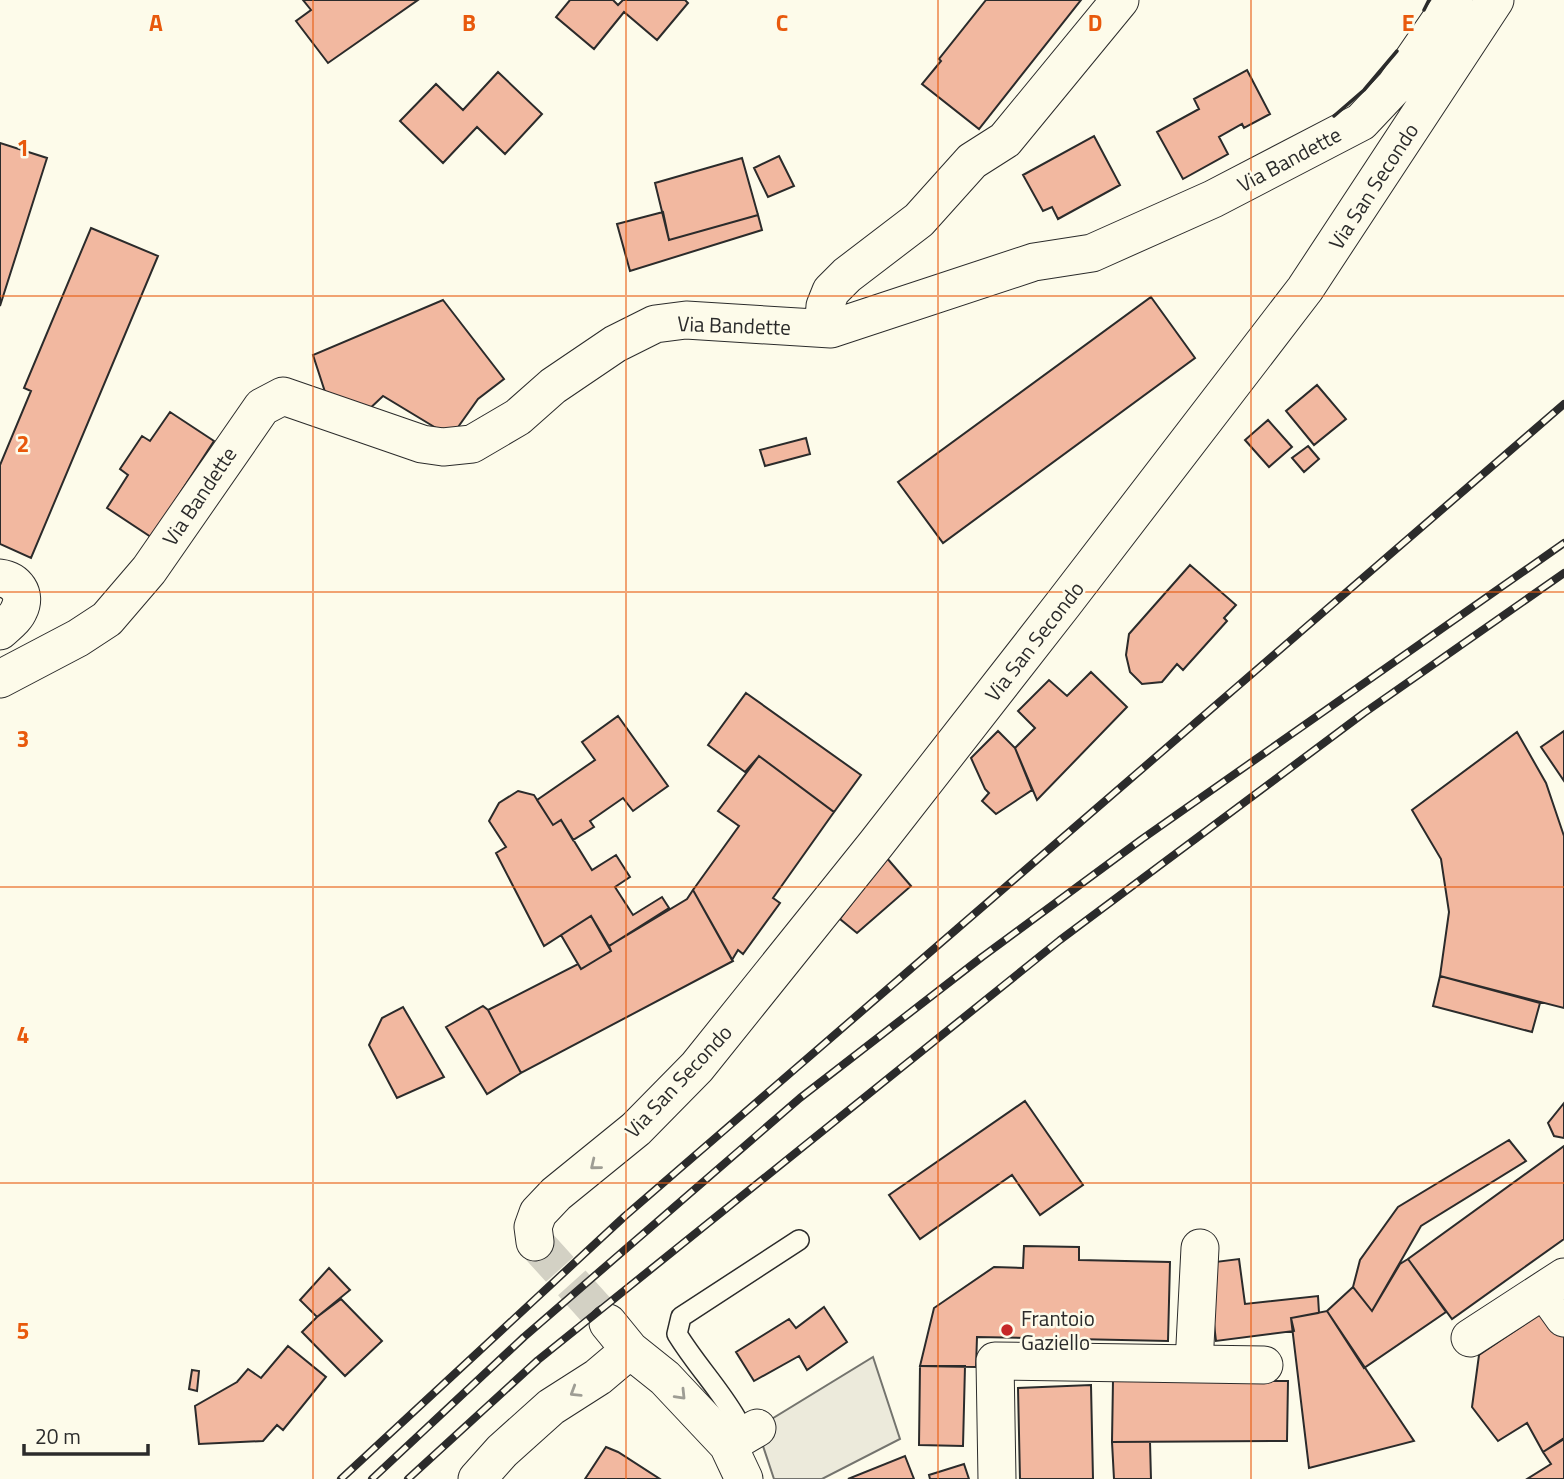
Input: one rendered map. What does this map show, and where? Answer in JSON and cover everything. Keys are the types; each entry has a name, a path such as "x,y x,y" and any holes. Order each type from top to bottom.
{"street":[{"path":"831,329 824,319 825,306 831,291 847,275 919,220 972,161 1005,140 1120,0"},
{"name":"Via Bandette","path":"0,679 78,638 107,619 149,570 261,407 284,396 422,444 443,447 472,444 518,416 553,386 615,344 655,324 686,320 831,329 1034,262 1092,253 1213,200 1361,122 1395,86 1454,0"},
{"name":"Via San Secondo","path":"535,1242 533,1227 538,1213 636,1129 697,1067 884,834 1305,289 1495,0"},
{"path":"0,578 11,580 17,585 22,599 18,613 0,631"},
{"path":"1194,1364 1200,1248"},
{"path":"1470,1338 1557,1295"},
{"path":"477,1479 502,1451 551,1407 598,1377 619,1337 665,1378 743,1436 744,1479"},
{"path":"997,1479 995,1361 1264,1365"}],"lane":[{"path":"743,1436 720,1391 677,1334 681,1317 799,1240"}],"shaded area":[{"path":"873,1357 900,1439 822,1479 774,1479 757,1428"}],"building":[{"path":"303,0 418,0 328,63 296,21 311,10"},
{"path":"570,0 613,0 618,5 623,0 685,0 688,3 657,40 624,12 594,49 556,17"},
{"path":"986,0 1081,0 979,129 922,84"},
{"path":"1247,70 1270,114 1244,128 1242,124 1219,137 1228,154 1183,179 1157,132 1199,109 1194,99"},
{"path":"498,72 542,114 505,154 477,127 443,163 400,121 436,84 463,110"},
{"path":"1094,136 1120,185 1058,219 1052,207 1043,211 1023,175"},
{"path":"0,143 47,158 0,306"},
{"path":"779,156 794,186 768,197 754,168"},
{"path":"742,158 758,215 669,240 655,183"},
{"path":"663,212 669,240 758,215 762,230 630,271 617,224"},
{"path":"91,228 158,256 31,558 0,544 0,465 31,391 24,388"},
{"path":"1151,297 1195,358 943,543 898,482"},
{"path":"443,300 504,379 478,399 451,437 383,396 364,414 327,398 313,355"},
{"path":"1317,385 1346,419 1314,445 1286,411"},
{"path":"170,412 214,441 173,504 157,541 107,508 128,475 120,469 142,436 150,441"},
{"path":"1268,420 1292,447 1269,467 1245,440"},
{"path":"806,438 810,454 765,466 760,450"},
{"path":"1308,446 1319,459 1304,472 1292,458"},
{"path":"1190,565 1236,605 1224,618 1227,621 1183,670 1177,664 1162,682 1142,684 1130,672 1126,655 1129,634"},
{"path":"1091,672 1127,707 1037,800 1015,748 1035,728 1018,711 1049,680 1067,696"},
{"path":"746,693 861,775 834,812 759,756 745,772 708,745"},
{"path":"618,716 668,786 633,811 623,798 590,821 594,827 573,840 561,820 553,825 537,800 595,760 582,742"},
{"path":"998,731 1015,748 1032,790 996,814 982,801 989,793 971,758"},
{"path":"1564,731 1564,781 1541,747"},
{"path":"1517,732 1546,783 1564,836 1564,1008 1440,976 1449,912 1441,859 1412,810"},
{"path":"759,756 834,812 773,898 780,903 743,954 738,950 732,960 693,890 739,826 718,811"},
{"path":"518,791 534,795 553,825 561,820 592,870 616,855 630,877 615,887 633,915 662,897 669,908 609,946 591,916 544,946 496,853 506,847 489,821 499,803"},
{"path":"886,857 911,886 857,933 840,919"},
{"path":"693,890 733,961 521,1073 488,1010 578,964 581,969 611,951 609,946 687,899"},
{"path":"591,916 611,951 581,969 561,935"},
{"path":"1440,976 1540,1003 1532,1032 1433,1006"},
{"path":"483,1006 488,1010 521,1073 487,1094 446,1027"},
{"path":"403,1007 444,1077 397,1098 369,1045 382,1018"},
{"path":"1025,1101 1083,1185 1040,1215 1012,1175 920,1239 889,1195"},
{"path":"1564,1103 1564,1138 1554,1136 1548,1123"},
{"path":"1509,1140 1526,1161 1421,1226 1372,1311 1353,1287 1360,1260 1398,1207"},
{"path":"1564,1146 1564,1239 1452,1319 1408,1259"},
{"path":"1024,1246 1079,1247 1079,1260 1170,1262 1168,1341 977,1337 976,1367 920,1366 934,1308 994,1267 1023,1268"},
{"path":"1239,1259 1245,1304 1318,1296 1319,1313 1291,1318 1294,1331 1216,1341 1207,1263"},
{"path":"1408,1259 1446,1312 1364,1368 1327,1311 1353,1287 1372,1311 1400,1264"},
{"path":"329,1268 350,1290 317,1317 300,1300"},
{"path":"341,1299 382,1341 345,1376 302,1332"},
{"path":"824,1307 847,1342 807,1370 799,1356 754,1381 736,1352 789,1319 796,1328"},
{"path":"1547,1309 1564,1332 1564,1438 1543,1452 1527,1423 1498,1441 1472,1407 1479,1355"},
{"path":"1327,1311 1414,1441 1309,1468 1291,1318"},
{"path":"288,1346 326,1377 283,1430 277,1425 263,1441 199,1444 195,1406 237,1382 248,1369 261,1378"},
{"path":"920,1366 965,1366 963,1446 919,1445"},
{"path":"192,1370 199,1371 197,1391 189,1389"},
{"path":"1113,1380 1288,1381 1287,1441 1112,1442"},
{"path":"1091,1385 1093,1479 1020,1479 1018,1388"},
{"path":"1564,1439 1564,1479 1527,1479 1551,1464 1543,1452"},
{"path":"1112,1442 1150,1442 1151,1479 1114,1479"},
{"path":"606,1447 618,1452 660,1479 585,1479"},
{"path":"905,1456 914,1479 848,1479"},
{"path":"964,1464 969,1479 930,1479 929,1475"}],"tunnel":[{"path":"535,1242 608,1323"}],"railway":[{"path":"341,1479 625,1216 1564,404"},
{"path":"372,1479 524,1337 800,1098 982,957 1142,839 1564,543"},
{"path":"408,1479 538,1360 1060,940 1364,713 1564,573"}],"wall":[{"path":"1424,10 1429,0"},
{"path":"1334,116 1364,90 1397,51"}],"place":[{"name":"Frantoio Gaziello","path":"1007,1330"}]}
